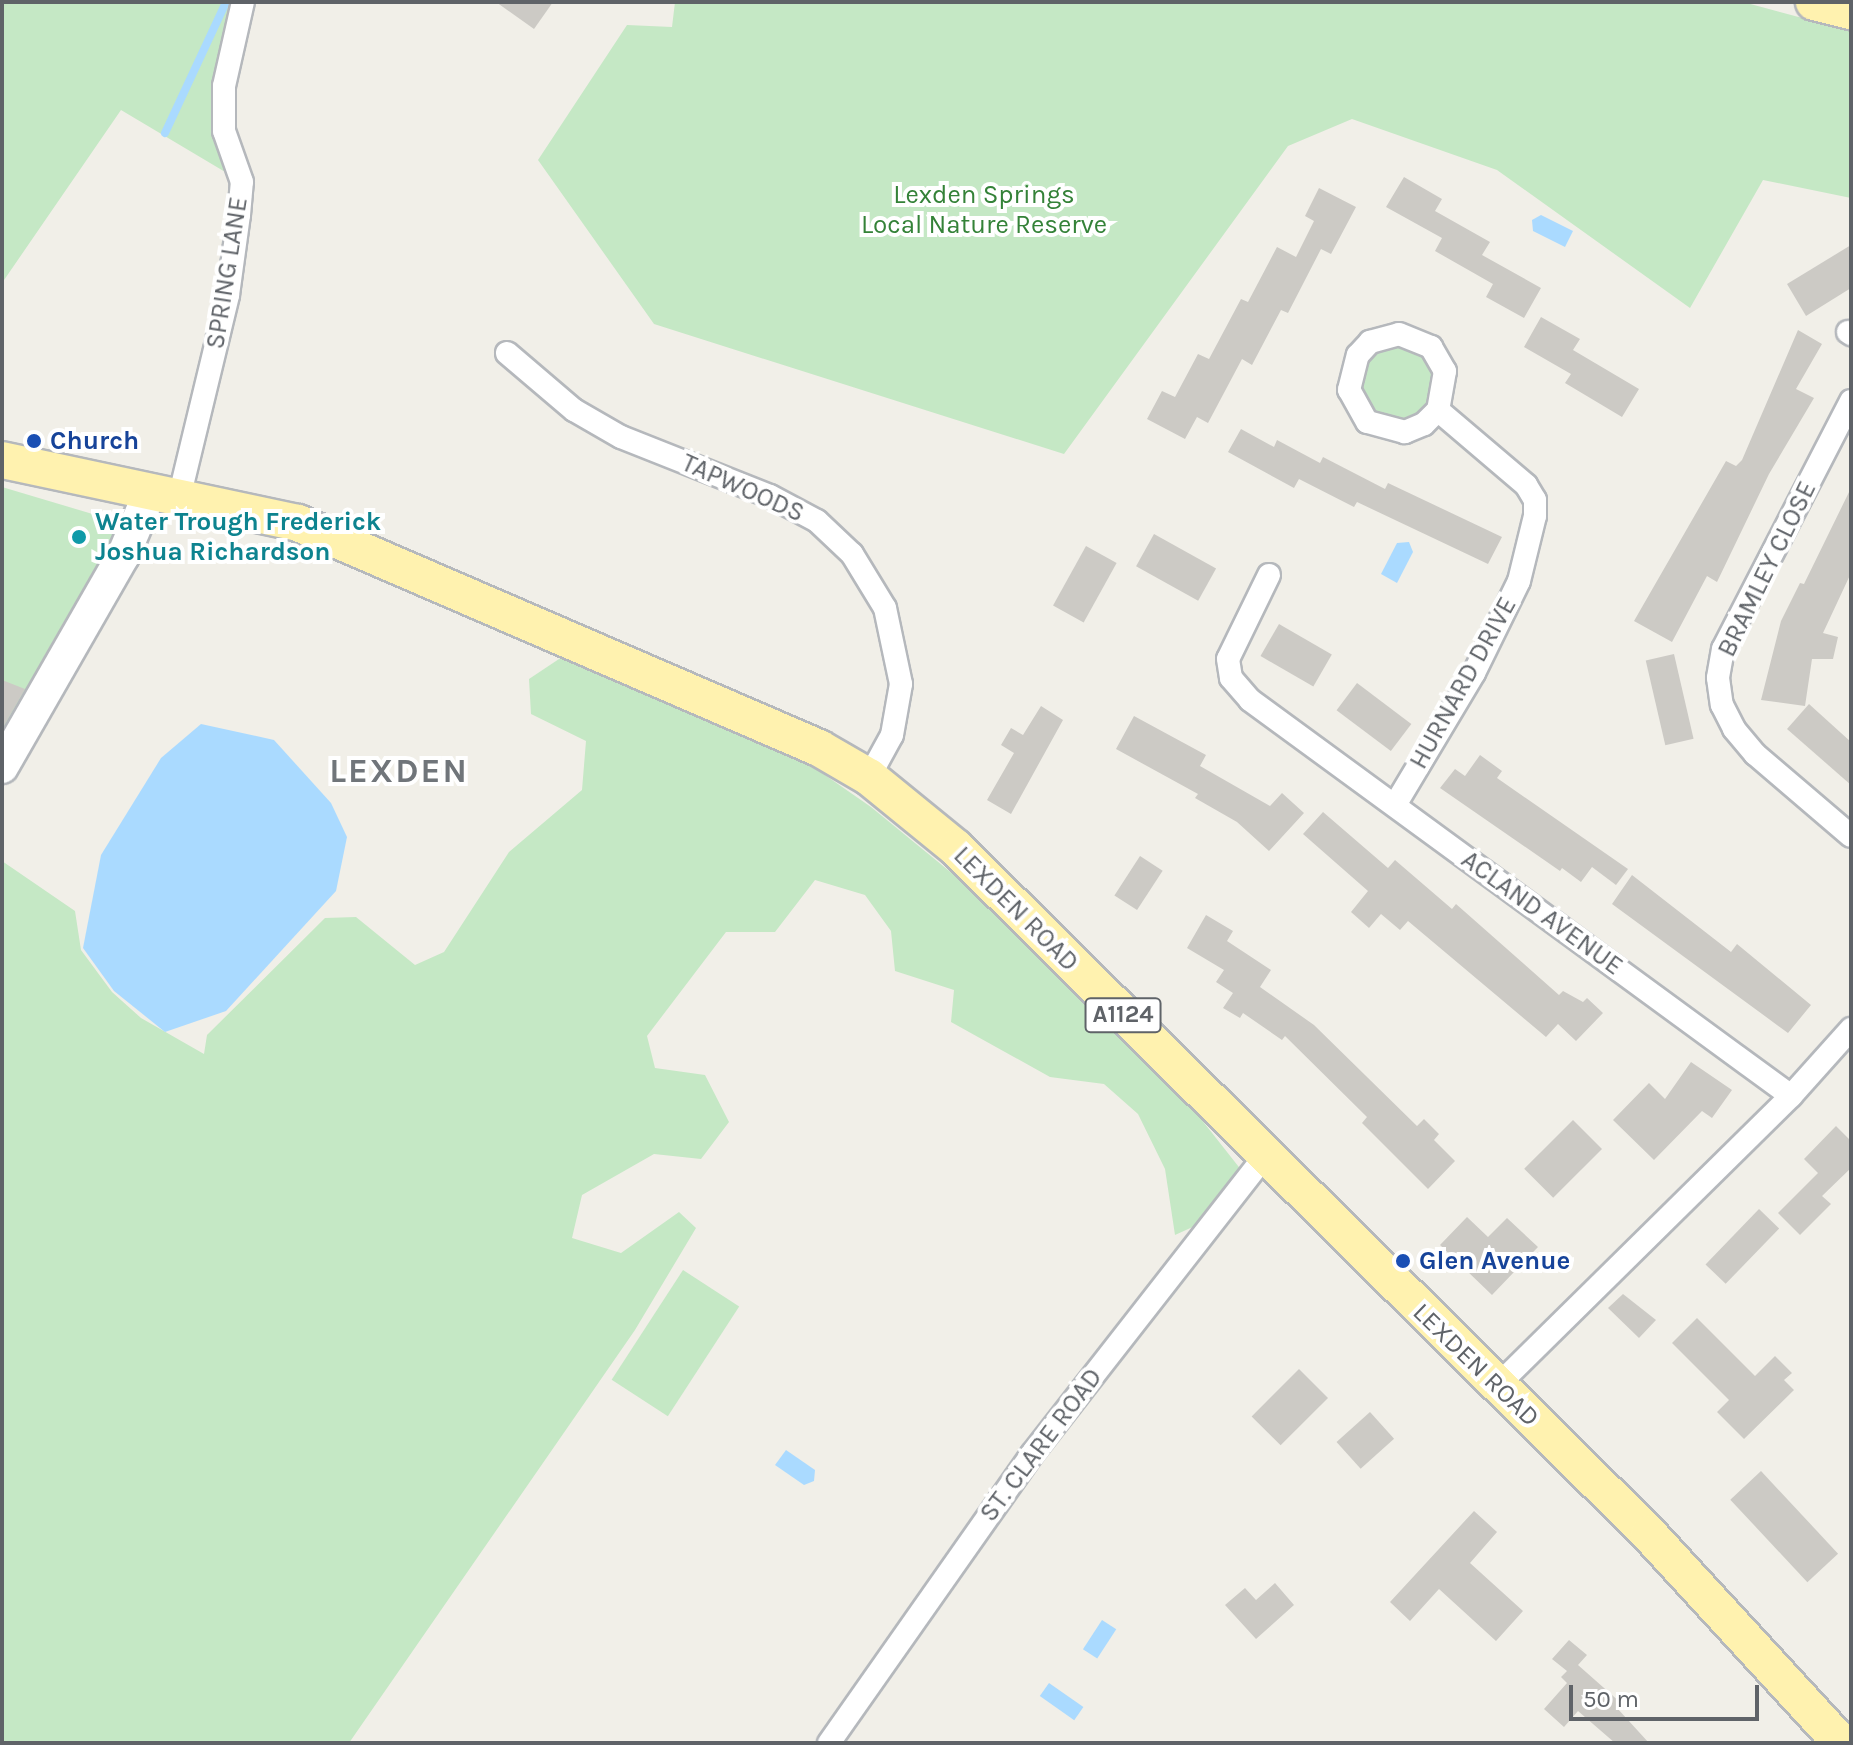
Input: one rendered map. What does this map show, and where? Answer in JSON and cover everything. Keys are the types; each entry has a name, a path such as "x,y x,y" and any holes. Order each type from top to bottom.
{"main road":[{"path":"1814,2 1851,11"},
{"name":"LEXDEN ROAD","path":"2,460 298,523 819,748 869,777 956,848 1498,1385 1689,1575 1841,1743"}],"street":[{"name":"SPRING LANE","path":"164,495 228,295 242,182 224,131 224,86 243,2"},
{"path":"1399,334 1431,347 1445,371 1446,387 1438,410 1424,424 1405,432 1367,422 1349,390 1358,355 1370,342 1399,334"},
{"name":"TAPWOODS","path":"507,353 574,410 621,437 770,496 817,521 852,554 885,608 901,684 892,735 869,777"},
{"name":"BRAMLEY CLOSE","path":"1851,401 1723,649 1718,678 1722,705 1748,746 1851,836"},
{"name":"HURNARD DRIVE","path":"1395,805 1474,673 1513,594 1535,516 1535,500 1526,485 1438,410"},
{"path":"2,767 123,556 164,495"},
{"name":"ACLAND AVENUE","path":"1269,575 1228,659 1231,678 1250,700 1791,1096"},
{"path":"1498,1385 1791,1096 1851,1029"},
{"name":"ST. CLARE ROAD","path":"829,1743 1032,1454 1265,1156"}],"green space":[{"path":"2,2 245,2 224,86 242,182 121,110 2,283"},
{"name":"Lexden Springs Local Nature Reserve","path":"675,2 1743,2 1851,31 1851,198 1763,180 1690,308 1497,170 1352,119 1288,146 1064,454 654,324 538,160 627,25 672,27"},
{"path":"1404,341 1436,365 1432,407 1408,423 1380,420 1357,390 1368,353"},
{"path":"2,487 116,521 120,532 2,753"},
{"path":"562,657 776,741 871,807 959,879 1067,981 1190,1105 1242,1171 1208,1220 1175,1235 1165,1169 1138,1114 1104,1084 1050,1077 951,1022 954,990 895,971 891,931 865,895 815,880 775,932 726,932 647,1036 655,1068 705,1075 729,1122 701,1159 654,1154 582,1195 572,1238 621,1253 679,1212 696,1228 635,1330 349,1743 2,1743 2,861 75,911 81,950 112,992 141,1018 204,1054 207,1035 325,918 356,917 415,965 444,952 509,852 582,790 586,741 531,714 529,679"},
{"path":"683,1270 739,1306 668,1416 612,1380"}],"water":[{"path":"1541,215 1573,231 1565,247 1533,231 1532,220"},
{"path":"1409,542 1413,552 1397,583 1381,574 1397,543"},
{"path":"201,724 274,740 331,803 347,837 336,891 226,1011 165,1032 114,991 83,948 101,855 161,758"},
{"path":"786,1450 815,1470 814,1481 804,1485 775,1465"},
{"path":"1102,1620 1116,1629 1097,1659 1083,1649"},
{"path":"1049,1683 1083,1707 1074,1720 1040,1696"}],"building":[{"path":"496,2 553,2 534,29"},
{"path":"1404,177 1442,199 1435,211 1490,242 1482,255 1541,288 1524,318 1486,297 1493,284 1435,251 1442,238 1386,207"},
{"path":"1319,188 1356,207 1331,254 1321,249 1288,313 1281,310 1252,365 1242,359 1208,423 1197,417 1185,439 1147,419 1162,391 1175,397 1198,354 1209,359 1241,299 1248,302 1277,247 1296,257 1314,221 1305,216"},
{"path":"1851,245 1851,288 1806,316 1787,284"},
{"path":"1541,317 1580,339 1573,350 1639,389 1622,417 1565,383 1571,374 1524,347"},
{"path":"1798,330 1822,344 1796,389 1814,398 1769,474 1717,582 1707,576 1672,642 1634,621 1726,461 1736,466 1742,460"},
{"path":"1241,429 1274,447 1277,440 1320,463 1323,457 1385,489 1388,483 1502,537 1488,564 1357,502 1354,507 1299,479 1294,488 1228,452"},
{"path":"1851,488 1851,573 1823,633 1838,637 1833,659 1812,659 1805,706 1761,700 1781,621 1800,583 1804,584"},
{"path":"1154,534 1216,568 1198,601 1136,566"},
{"path":"1086,546 1117,563 1084,622 1053,605"},
{"path":"1279,624 1332,655 1313,687 1260,656"},
{"path":"1674,654 1694,739 1665,745 1646,661"},
{"path":"2,680 25,689 2,729"},
{"path":"1357,683 1411,724 1391,751 1337,710"},
{"path":"1809,704 1851,742 1851,785 1787,729"},
{"path":"1041,706 1063,720 1011,814 987,800 1014,753 1001,745 1011,728 1023,735"},
{"path":"1134,716 1206,755 1200,766 1270,806 1282,793 1304,813 1269,851 1237,822 1195,798 1198,794 1116,749"},
{"path":"1480,755 1502,771 1497,778 1628,869 1616,885 1592,867 1581,882 1562,868 1560,871 1440,788 1455,769 1465,776"},
{"path":"1323,812 1388,868 1395,860 1452,909 1456,904 1559,995 1563,991 1583,1002 1587,998 1603,1013 1576,1041 1558,1024 1546,1037 1408,921 1400,930 1381,914 1369,928 1351,912 1368,891 1303,834"},
{"path":"1140,856 1163,871 1137,910 1114,895"},
{"path":"1632,875 1731,952 1737,944 1811,1005 1788,1033 1612,904"},
{"path":"1206,915 1233,931 1227,941 1271,970 1260,987 1314,1025 1417,1126 1424,1119 1439,1134 1434,1140 1455,1161 1428,1189 1362,1123 1367,1117 1285,1036 1282,1040 1243,1013 1240,1018 1223,1008 1233,993 1216,982 1224,970 1187,948"},
{"path":"1691,1062 1732,1090 1712,1118 1702,1111 1654,1160 1613,1120 1649,1083 1665,1099"},
{"path":"1573,1120 1602,1149 1553,1198 1524,1169"},
{"path":"1836,1126 1851,1141 1851,1168 1822,1196 1831,1204 1800,1235 1778,1213 1818,1173 1804,1159"},
{"path":"1759,1209 1779,1228 1726,1284 1706,1264"},
{"path":"1467,1217 1488,1237 1507,1218 1538,1247 1492,1295 1440,1245"},
{"path":"1623,1294 1656,1320 1639,1338 1608,1308"},
{"path":"1697,1318 1755,1376 1775,1356 1792,1373 1784,1380 1794,1390 1744,1439 1717,1412 1729,1400 1672,1343"},
{"path":"1299,1369 1328,1398 1281,1445 1252,1416"},
{"path":"1370,1412 1394,1439 1361,1469 1337,1442"},
{"path":"1761,1471 1838,1554 1807,1582 1730,1500"},
{"path":"1474,1511 1497,1532 1470,1563 1523,1611 1496,1641 1439,1589 1410,1621 1390,1602"},
{"path":"1275,1583 1294,1605 1256,1639 1225,1605 1245,1588 1256,1600"},
{"path":"1569,1640 1587,1655 1578,1665 1621,1703 1617,1708 1649,1743 1615,1743 1578,1711 1564,1727 1544,1709 1567,1683 1561,1677 1567,1671 1552,1659"}],"waterway":[{"path":"165,133 226,2"}],"place":[{"name":"Church","path":"34,441"},
{"name":"Water Trough Frederick Joshua Richardson","path":"79,537"},
{"name":"Glen Avenue","path":"1403,1261"}],"district":[{"name":"LEXDEN","path":"399,772"}]}
